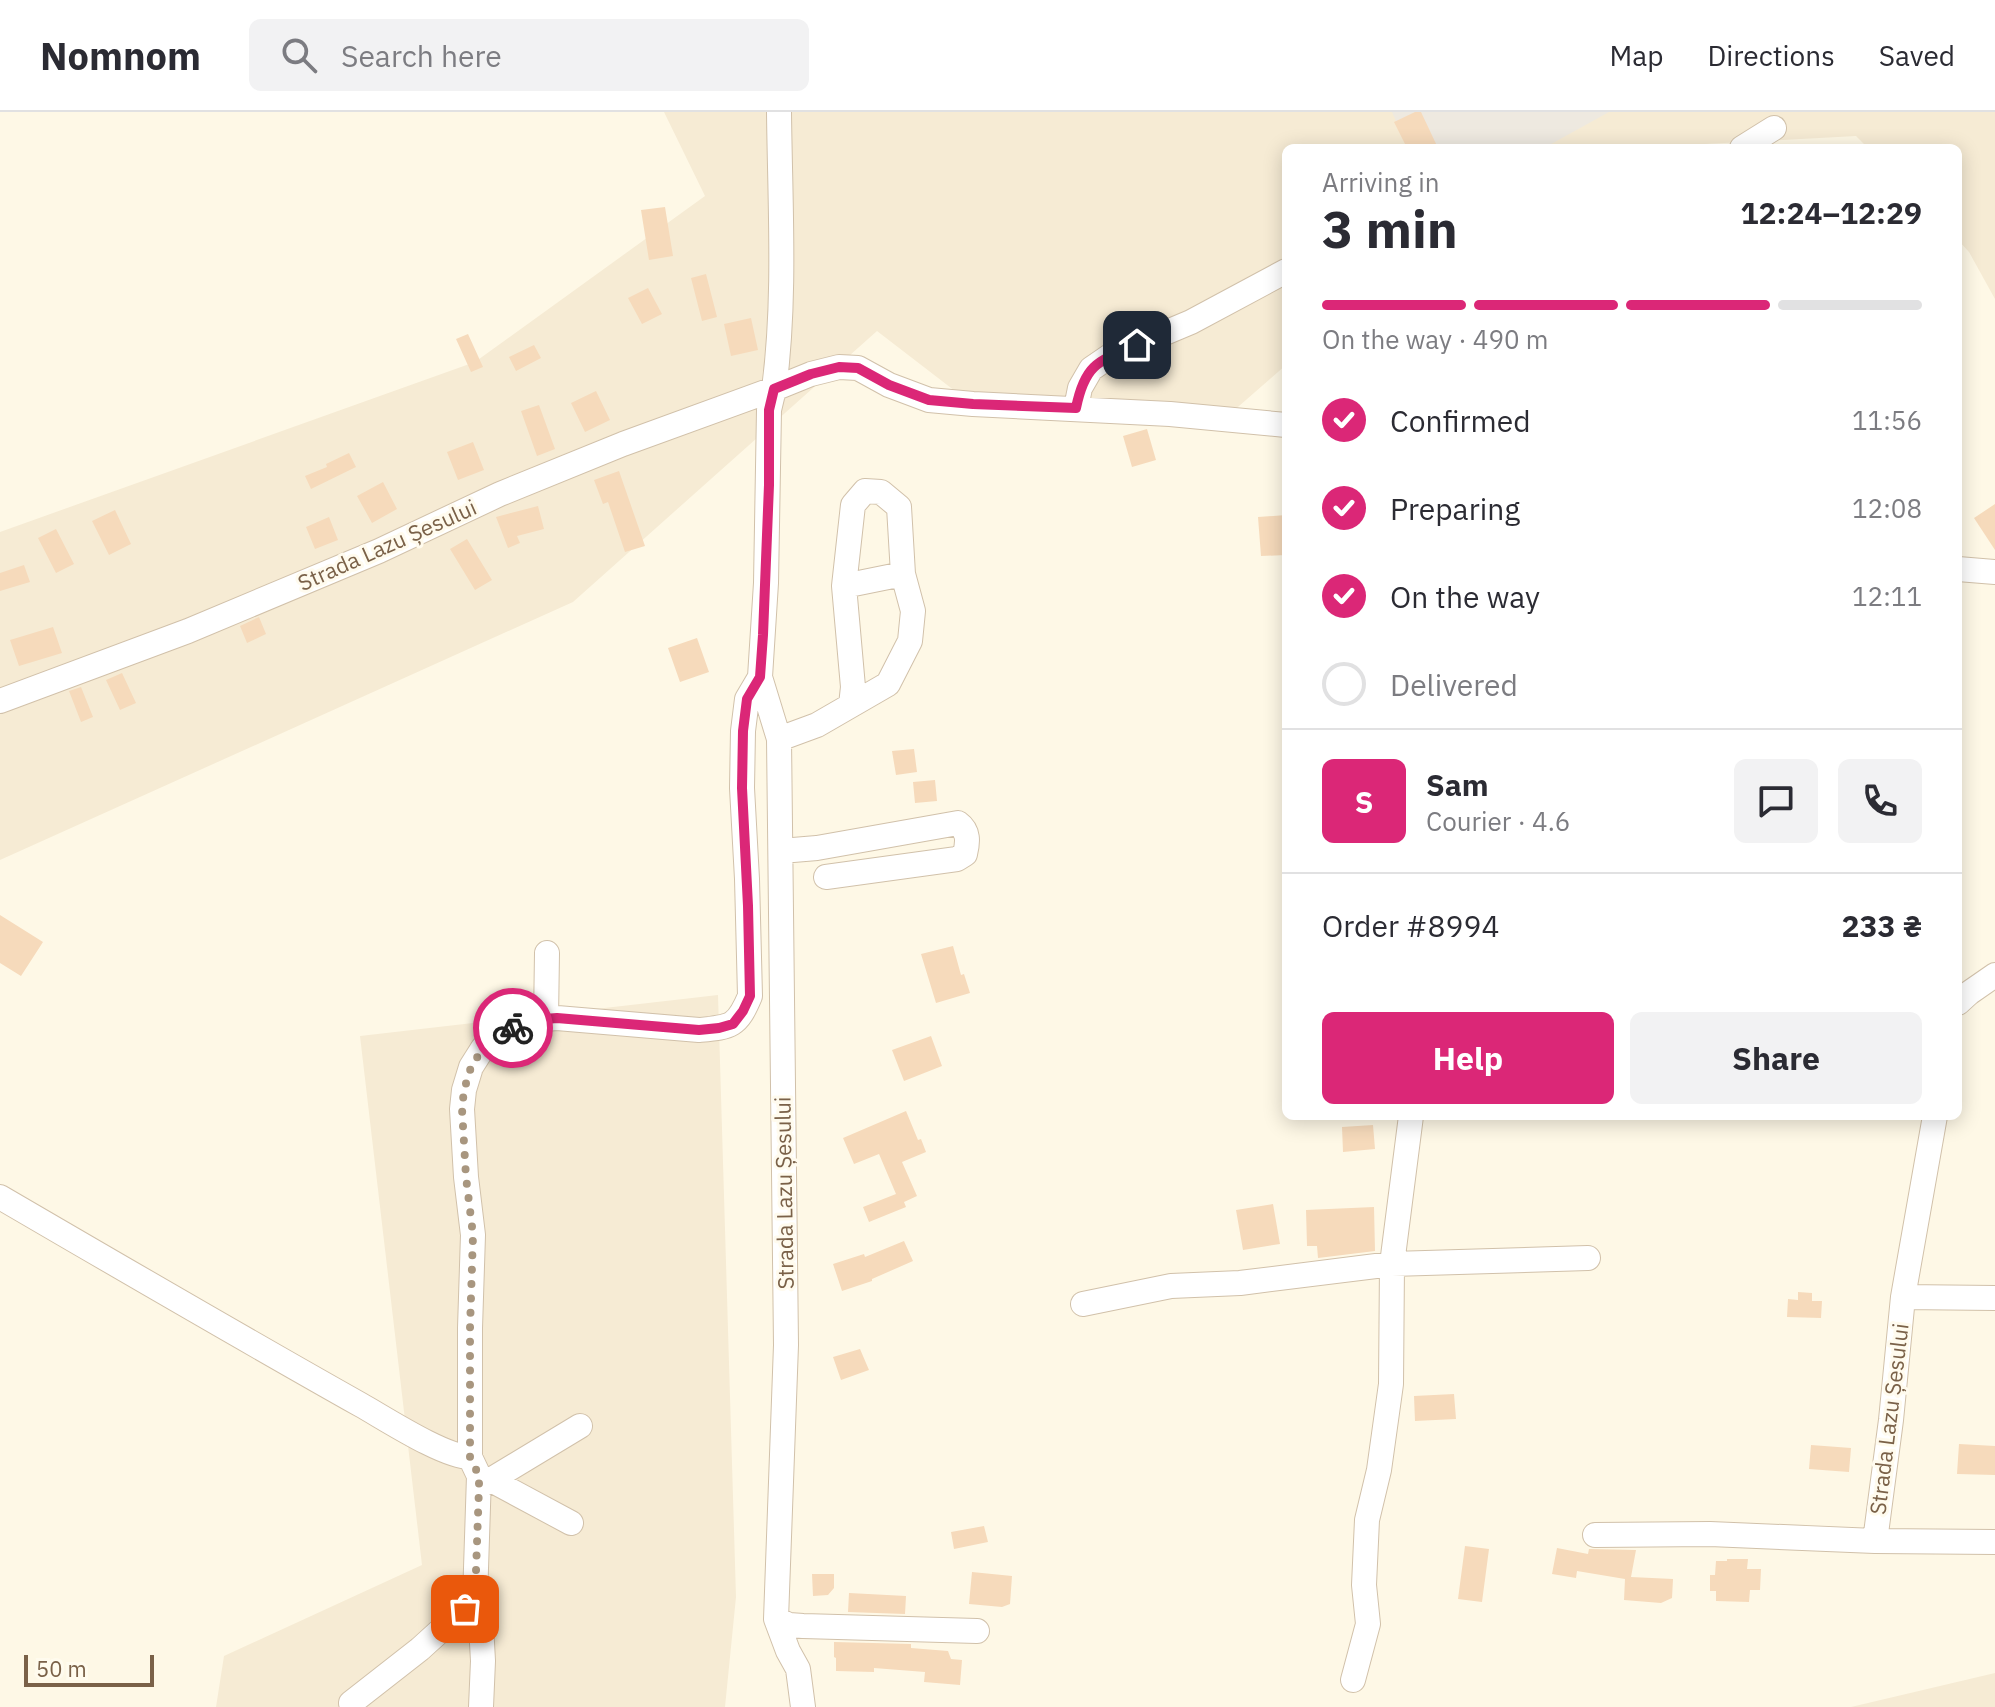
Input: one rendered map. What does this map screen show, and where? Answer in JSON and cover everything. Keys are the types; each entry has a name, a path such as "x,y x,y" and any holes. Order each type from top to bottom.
{"street":[{"name":"Strada Lazu Șesului","path":"779,112 779,350 769,410 767,555 760,677 779,739 781,851 786,1345 776,1619 798,1669 803,1707"},
{"path":"1748,144 1774,128"},
{"path":"1076,408 1080,388 1091,369 1100,362 1191,322 1282,273"},
{"name":"Strada Lazu Șesului","path":"0,701 188,631 379,551 500,494 623,444 811,374 839,367 858,368 889,385 929,400 1170,414 1282,425"},
{"path":"779,739 817,725 888,684 910,641 913,611 903,574 899,507 881,492 865,491 853,505 844,586 853,687 851,705"},
{"path":"1962,569 1995,572"},
{"path":"844,586 903,574"},
{"name":"Strada Lazu Șesului","path":"481,1707 481,1625 475,1599 485,1483 470,1457 473,1235 462,1123 464,1090 471,1067 483,1048 504,1032 533,1020 557,1018 699,1030 733,1024 743,1011 750,996 742,788 743,731 747,699 760,677"},
{"path":"781,851 817,848 958,823 967,834 965,854 957,859 826,877"},
{"path":"546,1019 547,953"},
{"path":"1962,999 1995,975"},
{"path":"1353,1680 1368,1624 1364,1585 1367,1520 1379,1470 1391,1384 1392,1264 1410,1120"},
{"name":"Strada Lazu Șesului","path":"1595,1535 1710,1534 1875,1541 1903,1297 1934,1120"},
{"path":"0,1197 374,1412 457,1456 470,1457"},
{"path":"1083,1304 1171,1286 1240,1283 1392,1264 1588,1258"},
{"path":"1903,1297 1995,1298"},
{"path":"485,1483 580,1426"},
{"path":"485,1483 571,1523"},
{"path":"1875,1541 1995,1542"},
{"path":"351,1703 420,1649 475,1599"},
{"path":"776,1619 789,1625 803,1626 977,1631"}],"shaded area":[{"path":"664,112 1995,112 1995,299 1962,244 1962,144 1864,144 1856,136 1705,144 1282,144 1282,368 1223,420 955,391 877,331 573,602 0,860 0,532 475,362 705,196"},
{"path":"1392,112 1609,112 1551,144 1406,144"},
{"path":"718,995 736,1597 725,1707 216,1707 224,1656 422,1565 360,1036"},
{"path":"1995,1673 1995,1707 1851,1707"}],"building":[{"path":"1421,112 1436,144 1405,144 1394,122"},
{"path":"665,207 673,256 649,260 641,210"},
{"path":"706,274 717,317 702,321 691,278"},
{"path":"648,288 662,314 642,324 628,298"},
{"path":"751,318 758,350 731,356 724,324"},
{"path":"468,334 483,367 471,372 456,339"},
{"path":"534,345 541,358 516,371 509,357"},
{"path":"596,391 610,420 585,432 571,403"},
{"path":"539,405 555,449 537,456 521,411"},
{"path":"1147,429 1156,460 1132,467 1123,436"},
{"path":"473,442 484,470 458,480 447,452"},
{"path":"349,453 356,467 311,489 305,476"},
{"path":"619,471 645,546 625,552 608,502 603,504 594,480"},
{"path":"383,482 397,509 372,523 357,496"},
{"path":"1995,504 1995,550 1974,518"},
{"path":"538,506 544,529 517,536 520,543 508,548 496,517"},
{"path":"115,510 131,544 109,555 92,521"},
{"path":"1282,515 1282,555 1261,556 1258,517"},
{"path":"329,517 338,540 315,549 306,527"},
{"path":"56,529 74,564 56,573 38,538"},
{"path":"467,539 492,580 475,590 450,549"},
{"path":"24,565 30,582 0,591 0,573"},
{"path":"259,617 266,634 247,643 240,626"},
{"path":"53,627 62,653 19,666 10,640"},
{"path":"697,638 709,672 680,682 668,648"},
{"path":"122,673 136,703 120,710 106,680"},
{"path":"81,687 93,717 81,722 69,691"},
{"path":"914,749 917,772 896,775 892,751"},
{"path":"935,780 937,801 915,803 913,782"},
{"path":"0,915 43,942 21,976 0,963"},
{"path":"953,946 970,993 936,1003 921,954"},
{"path":"931,1036 942,1066 904,1081 892,1050"},
{"path":"906,1111 926,1152 902,1162 917,1196 904,1202 906,1207 869,1222 863,1207 896,1194 879,1154 854,1164 843,1138"},
{"path":"1373,1125 1375,1149 1343,1152 1342,1127"},
{"path":"1273,1204 1280,1244 1243,1250 1236,1210"},
{"path":"1374,1207 1375,1251 1318,1258 1317,1246 1307,1246 1306,1210"},
{"path":"904,1241 913,1261 872,1281 842,1291 833,1264 864,1254 865,1257"},
{"path":"1798,1292 1812,1293 1812,1301 1822,1301 1821,1318 1787,1317 1788,1299 1798,1300"},
{"path":"860,1349 869,1370 841,1380 833,1357"},
{"path":"1454,1394 1456,1419 1415,1421 1414,1396"},
{"path":"1959,1444 1995,1446 1995,1475 1957,1474"},
{"path":"1811,1445 1851,1448 1849,1472 1809,1469"},
{"path":"984,1526 988,1542 954,1549 951,1532"},
{"path":"1465,1546 1489,1549 1482,1602 1458,1599"},
{"path":"1557,1548 1588,1554 1589,1549 1636,1550 1631,1577 1673,1579 1672,1598 1661,1603 1624,1600 1625,1579 1577,1571 1576,1578 1552,1574"},
{"path":"1748,1559 1747,1569 1761,1569 1760,1590 1750,1590 1749,1602 1716,1601 1716,1591 1710,1591 1710,1575 1715,1575 1716,1561"},
{"path":"972,1572 1012,1576 1010,1604 1002,1607 969,1604"},
{"path":"812,1574 834,1574 834,1588 828,1595 813,1596"},
{"path":"849,1593 906,1596 905,1614 848,1612"},
{"path":"834,1642 911,1644 911,1648 948,1651 951,1659 962,1660 960,1685 924,1682 925,1672 874,1668 874,1672 836,1671"}],"way so far":[{"path":"465,1609 475,1599 479,1476 470,1457 473,1235 462,1109 471,1067 483,1048 513,1028"}],"route":[{"path":"513,1028 533,1020 557,1018 699,1030 719,1028 733,1024 750,996 742,788 743,731 747,699 760,677 766,583 769,410 774,389 811,374 839,367 858,368 889,385 929,400 1076,408 1080,388 1091,369 1110,356 1137,345"}]}
